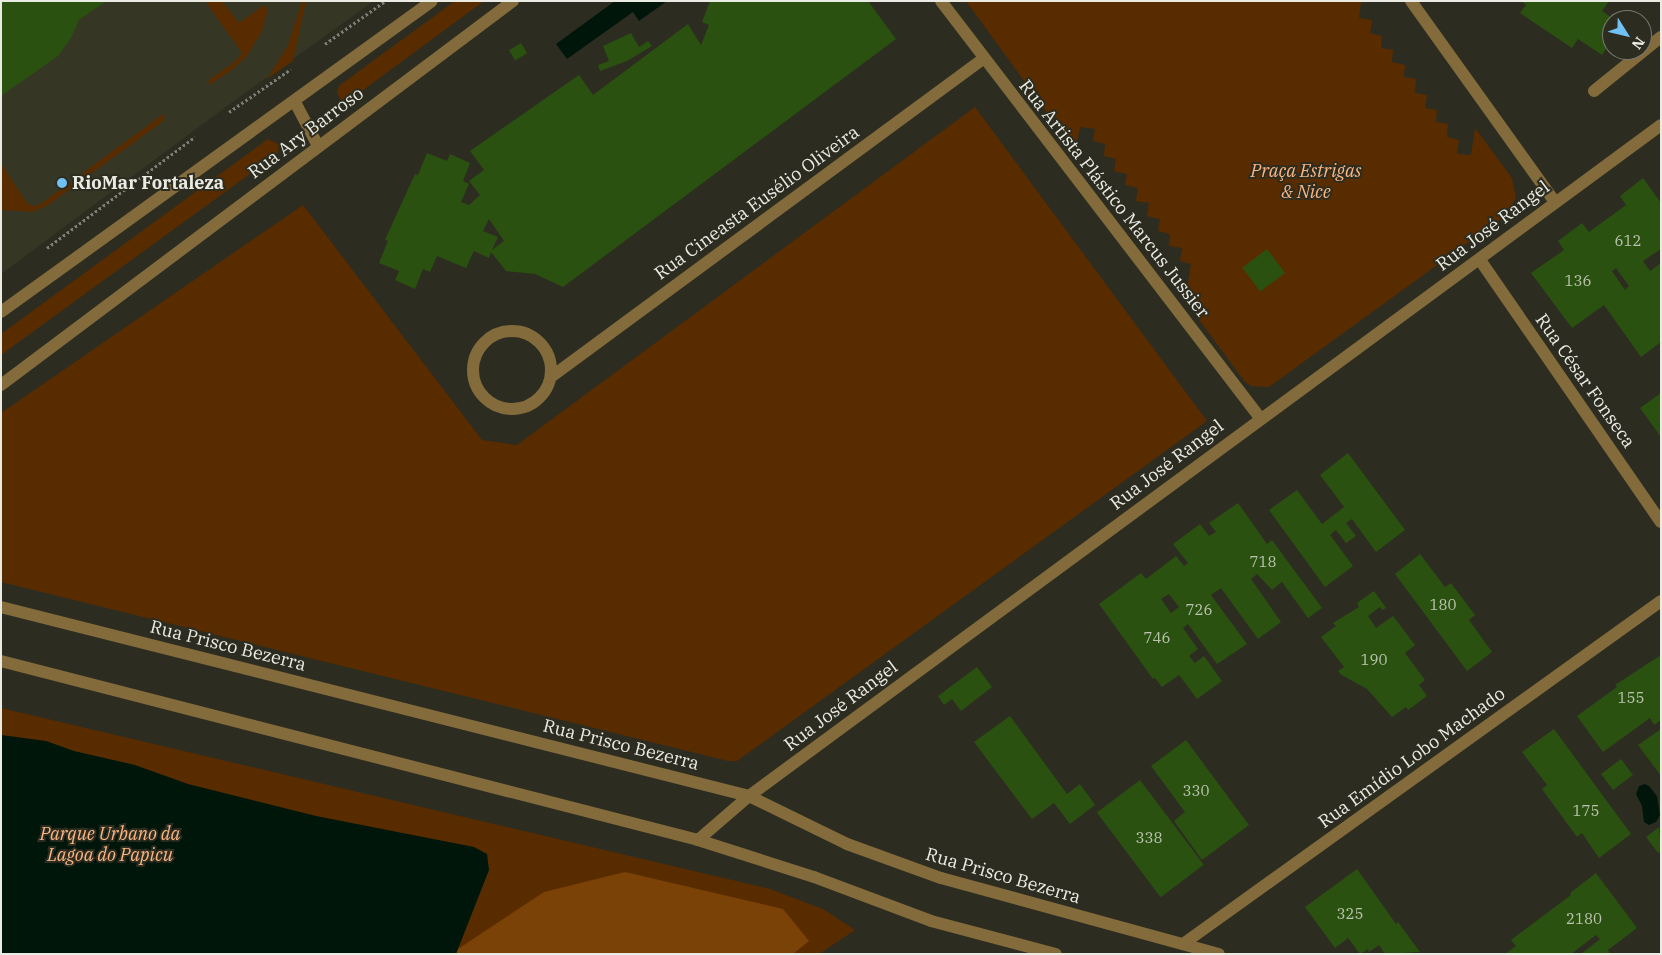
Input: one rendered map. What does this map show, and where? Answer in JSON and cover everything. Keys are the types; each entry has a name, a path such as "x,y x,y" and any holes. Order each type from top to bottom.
{"street":[{"name":"Rua Ary Barroso","path":"1,312 295,102 432,1"},
{"name":"Rua Ary Barroso","path":"1,384 513,1"},
{"name":"Rua Artista Plástico Marcus Jussier","path":"940,1 1260,418"},
{"path":"1411,1 1555,202"},
{"path":"1594,91 1661,37"},
{"name":"Rua Cineasta Eusélio Oliveira","path":"551,377 551,363 546,351 538,341 528,334 515,331 502,333 490,338 481,347 475,358 473,371 475,384 481,395 491,404 509,409 528,406 547,389 551,377 983,59"},
{"path":"295,102 318,146"},
{"name":"Rua José Rangel","path":"698,840 749,796 1260,418 1480,260 1555,202 1661,126"},
{"name":"Rua César Fonseca","path":"1480,260 1661,522"},
{"name":"Rua Emídio Lobo Machado","path":"1183,944 1661,601"},
{"name":"Rua Prisco Bezerra","path":"1,607 749,796 847,844 941,878 1219,954"},
{"path":"1,661 698,840 814,877 931,921 1056,954"}],"path":[{"path":"325,44 385,1"},
{"path":"229,112 291,69"},
{"path":"47,248 195,138"}],"shaded area":[{"name":"RioMar Fortaleza","path":"1,1 374,1 227,106 1,274"},
{"path":"615,1 667,1 639,21 633,12 567,59 556,44"},
{"name":"Parque Urbano da Lagoa do Papicu","path":"1,735 46,741 74,751 135,765 188,784 316,816 474,847 487,854 489,870 456,954 1,954"},
{"path":"1645,784 1657,796 1660,815 1656,822 1649,825 1644,822 1642,806 1636,794 1639,786"},
{"path":"625,872 783,909 809,941 793,954 456,954 458,949 544,892"}],"green space":[{"path":"205,1 222,1 239,23 264,5 268,10 261,33 247,56 211,84 208,84 209,80 237,60 242,53"},
{"path":"302,1 306,1 293,61 267,79 288,45"},
{"path":"455,1 484,1 351,99 346,101 340,99 337,91 340,85"},
{"name":"Praça Estrigas & Nice","path":"966,1 1361,1 1359,18 1372,20 1370,33 1382,36 1381,48 1393,50 1392,62 1405,65 1404,77 1416,79 1415,93 1427,95 1425,108 1437,110 1436,122 1448,124 1447,137 1459,140 1457,154 1471,155 1475,128 1512,178 1516,198 1506,215 1269,387 1251,386 1245,382 1185,301 1191,264 1180,261 1182,248 1169,246 1170,234 1158,231 1160,219 1147,216 1149,203 1136,201 1138,188 1125,185 1127,174 1114,171 1116,159 1104,156 1105,144 1093,141 1095,129 1080,127 1075,151"},
{"path":"975,107 1207,421 737,761 728,761 1,582 1,413 303,205 482,440 517,445"},
{"path":"162,115 165,116 162,122 48,205 33,212 1,210 1,164 27,203 33,206 39,205"},
{"path":"268,139 278,144 279,150 276,155 1,355 1,334"},
{"name":"Parque Urbano da Lagoa do Papicu","path":"1,708 770,889 823,909 855,930 819,954 1,954"}],"building":[{"path":"1,1 106,1 79,20 71,38 58,56 1,96"},
{"path":"710,1 868,1 896,39 563,287 535,274 506,271 491,252 489,258 474,251 466,268 437,256 430,272 423,269 415,289 395,280 399,271 379,263 388,241 385,240 415,174 418,175 427,153 447,161 450,154 470,163 463,181 469,184 461,202 469,205 480,195 469,181 484,170 470,151 579,75 593,95 688,24 701,45 709,25 702,22","holes":["489,219 504,241 492,250 498,237 483,231"]},
{"path":"1521,1 1609,1 1602,10 1602,55 1578,39 1572,48 1520,13 1526,5"},
{"path":"631,33 639,47 648,41 652,46 627,61 600,71 598,65 609,61 603,46"},
{"path":"521,43 527,53 515,60 509,50"},
{"path":"1643,178 1661,203 1661,249 1643,261 1650,271 1661,263 1661,342 1641,357 1604,305 1572,328 1531,273 1564,250 1558,241 1582,223 1589,232 1626,205 1620,196","holes":["1616,268 1629,286 1625,290 1612,271"]},
{"path":"1267,249 1285,273 1260,292 1242,268"},
{"path":"1661,393 1661,437 1640,408"},
{"path":"1348,453 1405,530 1376,552 1352,519 1346,523 1356,536 1346,543 1336,530 1330,535 1353,566 1325,587 1269,510 1297,490 1322,524 1344,507 1320,475"},
{"path":"1238,503 1267,544 1272,540 1322,608 1308,618 1282,582 1272,590 1257,574 1251,579 1281,622 1258,639 1221,588 1211,595 1247,644 1217,664 1188,624 1183,628 1198,649 1189,656 1195,663 1204,656 1222,681 1197,699 1179,675 1162,687 1155,678 1153,679 1099,604 1141,573 1146,579 1176,556 1184,566 1188,563 1173,544 1200,524 1209,536 1216,532 1209,523","holes":["1169,594 1179,607 1171,613 1161,599"]},
{"path":"1420,554 1445,587 1451,583 1475,615 1469,620 1492,652 1467,671 1395,574"},
{"path":"1374,591 1386,608 1382,610 1380,607 1368,616 1376,628 1393,616 1415,645 1405,653 1425,680 1419,685 1427,696 1408,710 1406,707 1392,717 1367,689 1340,674 1338,671 1344,667 1321,637 1336,626 1333,623 1359,607 1357,603"},
{"path":"1661,655 1661,720 1654,725 1650,718 1603,752 1577,716 1617,687 1615,685"},
{"path":"977,667 992,687 961,711 952,699 944,705 938,696"},
{"path":"1010,716 1067,794 1080,784 1095,805 1070,824 1054,803 1032,819 974,742"},
{"path":"1554,729 1631,834 1599,858 1582,833 1577,837 1542,789 1547,785 1522,752"},
{"path":"1661,729 1661,776 1638,745"},
{"path":"1186,740 1249,825 1202,860 1174,821 1185,812 1151,766"},
{"path":"1621,759 1633,775 1613,790 1601,774"},
{"path":"1140,780 1204,865 1161,897 1097,812"},
{"path":"1659,827 1661,851 1658,853 1646,837"},
{"path":"1357,869 1396,924 1398,922 1420,952 1385,954 1379,945 1369,952 1368,949 1360,954 1348,938 1335,948 1305,907"},
{"path":"1596,873 1637,928 1608,950 1610,954 1581,954 1600,939 1596,935 1571,954 1505,954 1516,946 1511,940 1571,895 1570,893"}],"place":[{"name":"RioMar Fortaleza","path":"62,183"}]}
